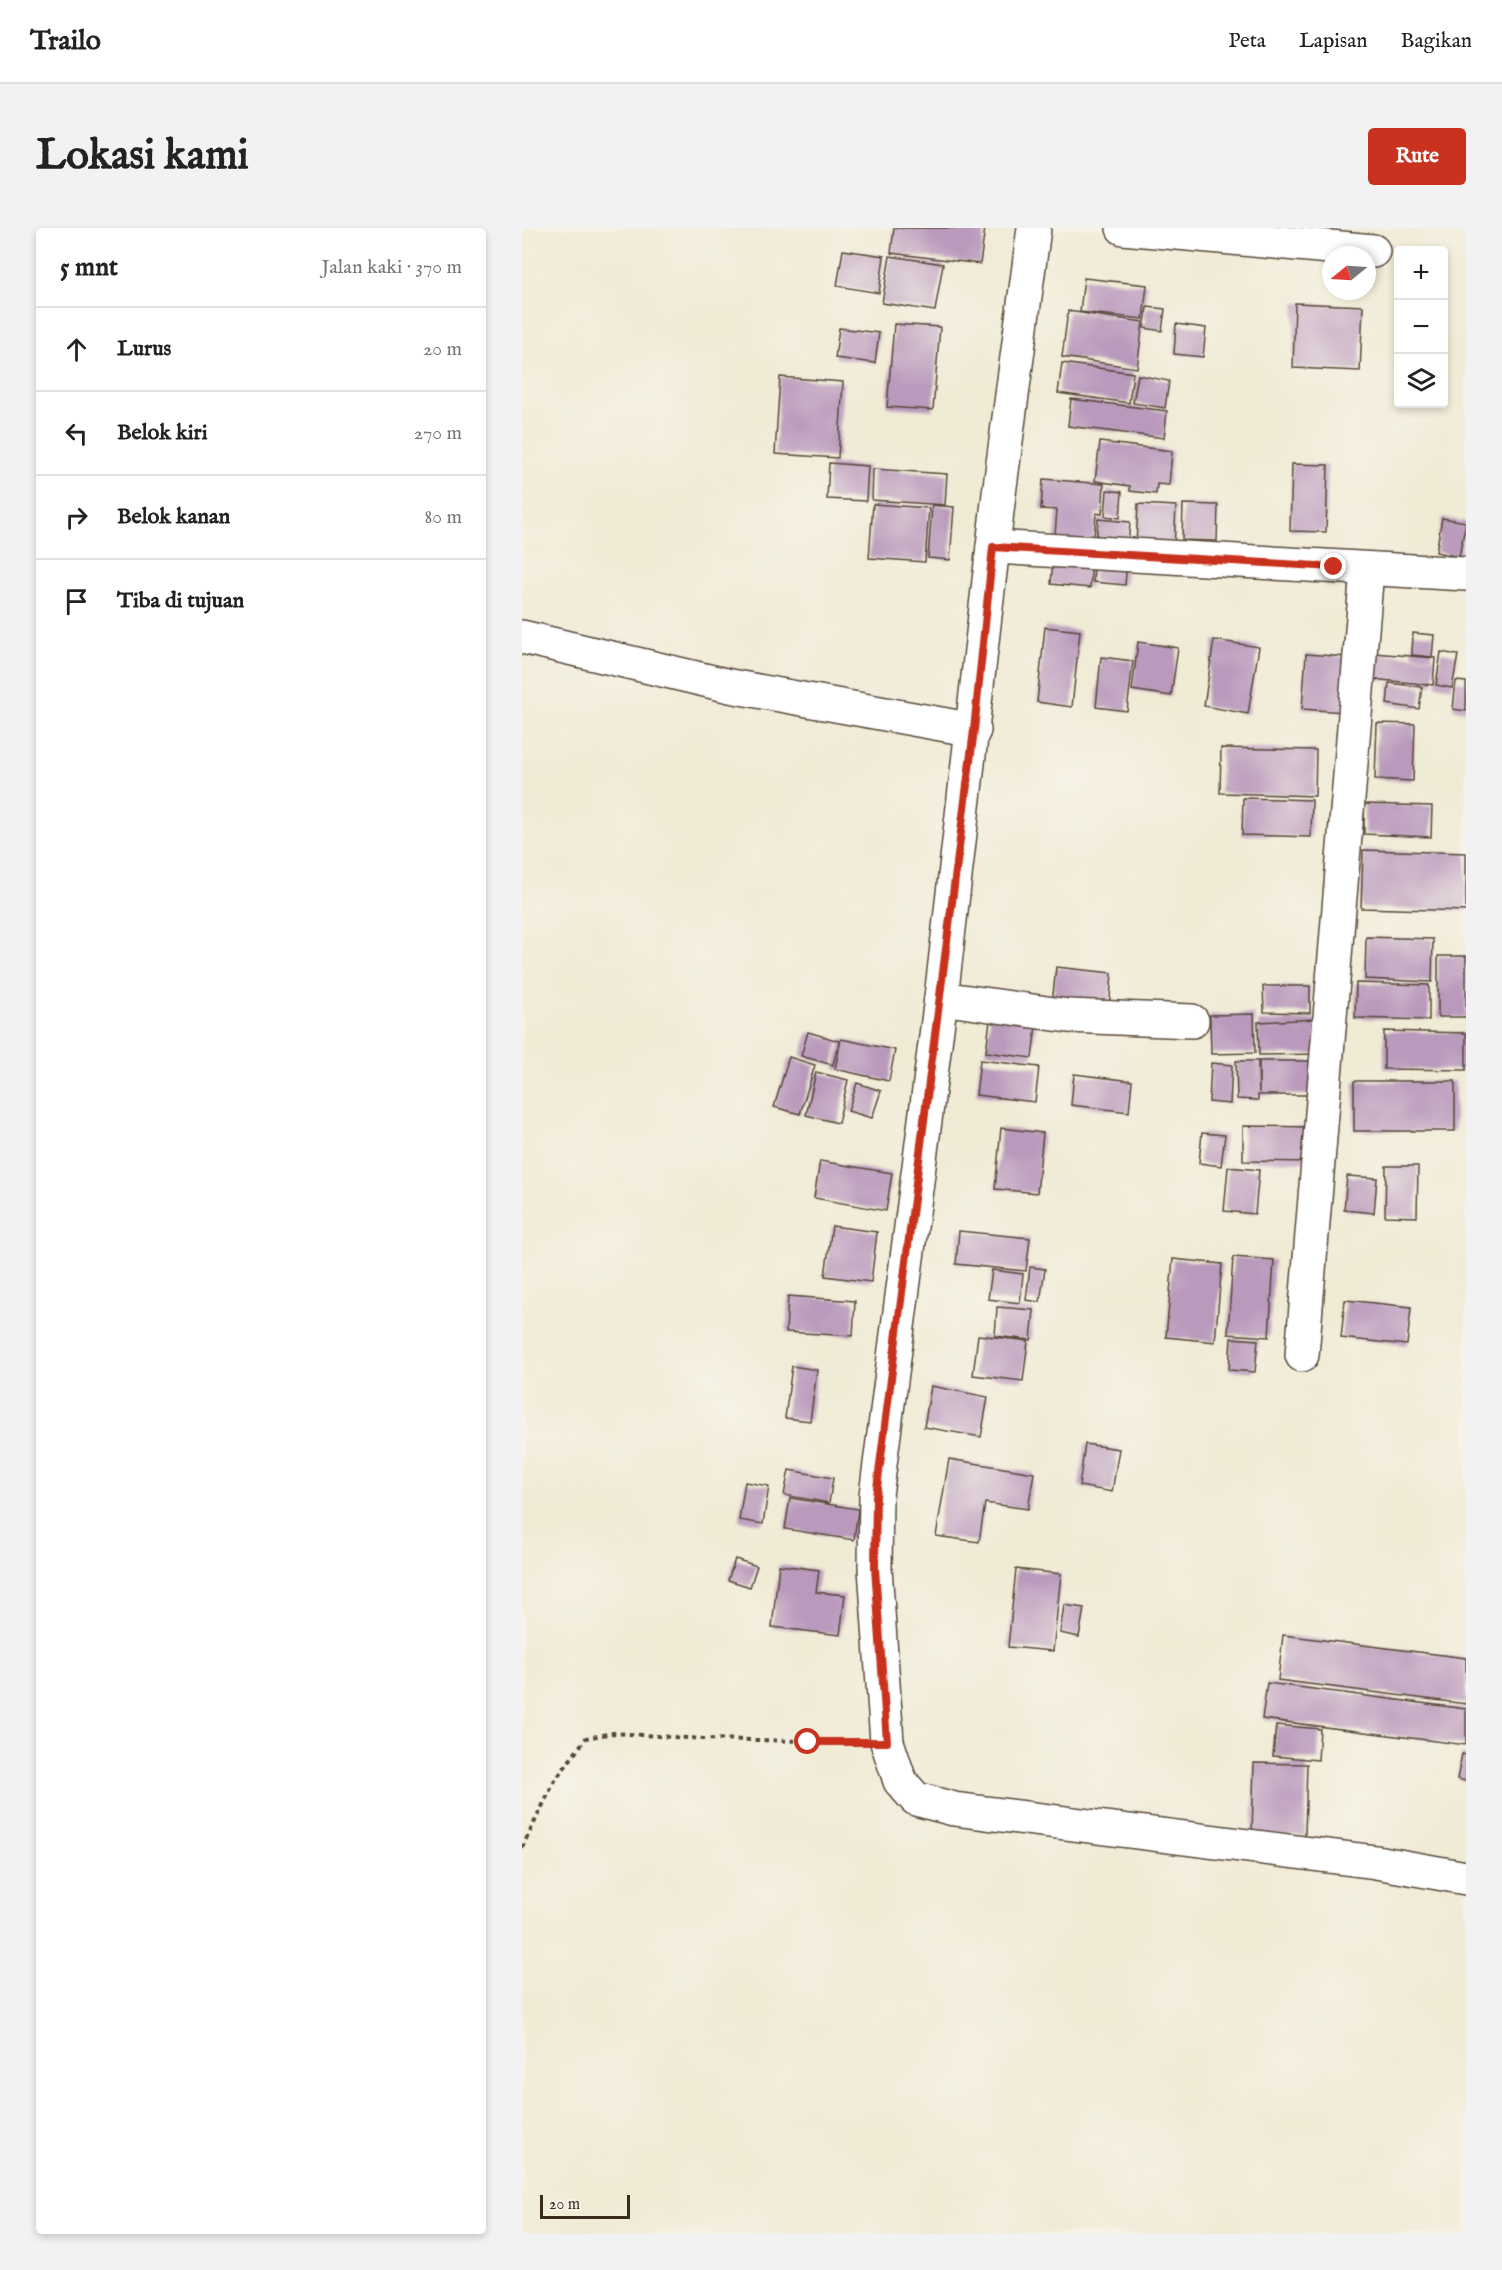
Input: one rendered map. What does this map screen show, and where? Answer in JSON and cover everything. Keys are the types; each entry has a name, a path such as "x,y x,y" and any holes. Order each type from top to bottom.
{"street":[{"path":"1034,228 993,547 974,730 876,1496 875,1568 887,1742 900,1781 916,1799 954,1809 1376,1862 1466,1878"},
{"path":"1123,228 1322,246"},
{"path":"993,547 1466,574"},
{"path":"1302,1354 1367,570"},
{"path":"522,637 730,686 974,730"},
{"path":"940,998 1068,1016 1192,1021"}],"path":[{"path":"522,1848 554,1782 586,1738 613,1733 703,1739 887,1742"}],"building":[{"path":"894,228 985,228 980,264 891,253"},
{"path":"843,250 884,256 879,293 837,286"},
{"path":"890,256 943,264 935,311 882,303"},
{"path":"1084,278 1147,285 1143,319 1080,312"},
{"path":"1295,303 1363,306 1360,371 1293,368"},
{"path":"1147,307 1165,309 1162,331 1144,328"},
{"path":"1068,311 1143,322 1137,368 1062,357"},
{"path":"894,324 940,327 933,410 887,407"},
{"path":"1176,324 1206,328 1203,357 1174,354"},
{"path":"839,328 879,333 875,363 835,358"},
{"path":"1062,363 1133,373 1129,403 1058,393"},
{"path":"1138,375 1169,381 1165,408 1133,403"},
{"path":"780,377 843,382 838,458 775,454"},
{"path":"1071,399 1167,411 1164,438 1068,426"},
{"path":"1100,442 1172,451 1169,485 1157,484 1156,494 1130,491 1130,486 1095,481"},
{"path":"829,463 868,466 866,501 827,499"},
{"path":"1292,464 1328,465 1326,532 1290,531"},
{"path":"873,469 947,474 945,505 872,500"},
{"path":"1043,479 1104,484 1102,514 1096,513 1090,588 1051,584 1057,510 1041,509"},
{"path":"1107,490 1122,492 1120,518 1105,516"},
{"path":"873,504 929,508 925,562 869,558"},
{"path":"1138,504 1176,506 1174,549 1136,547"},
{"path":"1183,504 1218,505 1217,541 1182,540"},
{"path":"932,505 954,507 950,560 928,558"},
{"path":"1442,518 1466,522 1459,557 1436,552"},
{"path":"1098,519 1130,522 1125,585 1093,582"},
{"path":"1045,627 1080,631 1072,707 1037,702"},
{"path":"1413,633 1434,635 1432,657 1412,655"},
{"path":"1214,640 1259,647 1248,714 1204,706"},
{"path":"1138,642 1178,648 1171,696 1132,690"},
{"path":"1441,652 1458,655 1452,688 1436,685"},
{"path":"1373,653 1435,658 1433,685 1371,679"},
{"path":"1306,654 1347,657 1344,712 1302,709"},
{"path":"1101,657 1133,661 1127,711 1096,707"},
{"path":"1456,681 1466,682 1466,711 1453,709"},
{"path":"1389,683 1422,687 1419,709 1387,704"},
{"path":"1377,723 1415,724 1413,781 1375,779"},
{"path":"1221,748 1316,750 1315,796 1220,793"},
{"path":"1243,798 1312,800 1311,837 1242,835"},
{"path":"1364,804 1432,806 1431,837 1364,834"},
{"path":"1363,850 1466,853 1466,911 1361,908"},
{"path":"1366,937 1433,939 1432,982 1365,979"},
{"path":"1438,956 1466,956 1466,1017 1438,1017"},
{"path":"1056,967 1112,973 1109,1010 1052,1004"},
{"path":"1356,983 1429,985 1429,1020 1355,1018"},
{"path":"1263,986 1310,986 1310,1013 1264,1012"},
{"path":"991,1012 1037,1018 1032,1058 986,1052"},
{"path":"1254,1014 1255,1053 1211,1054 1210,1015"},
{"path":"1316,1019 1317,1054 1259,1055 1258,1022"},
{"path":"1384,1031 1466,1033 1466,1070 1384,1069"},
{"path":"808,1032 839,1041 833,1065 801,1056"},
{"path":"841,1039 895,1050 889,1081 835,1069"},
{"path":"789,1057 815,1065 800,1114 774,1107"},
{"path":"980,1060 1039,1067 1035,1102 976,1095"},
{"path":"1236,1061 1258,1061 1259,1093 1259,1061 1318,1061 1318,1095 1258,1095 1258,1100 1237,1099"},
{"path":"1211,1063 1232,1065 1230,1104 1209,1102"},
{"path":"816,1072 848,1080 838,1123 806,1115"},
{"path":"1074,1074 1132,1081 1129,1112 1071,1105"},
{"path":"1354,1081 1455,1081 1455,1131 1354,1131"},
{"path":"857,1083 881,1091 872,1118 848,1111"},
{"path":"1243,1126 1313,1127 1312,1162 1243,1161"},
{"path":"1001,1128 1043,1133 1037,1193 995,1189"},
{"path":"1202,1133 1225,1135 1221,1166 1199,1163"},
{"path":"820,1161 892,1173 886,1211 814,1198"},
{"path":"1386,1166 1418,1166 1417,1217 1385,1216"},
{"path":"1228,1167 1259,1170 1255,1214 1224,1211"},
{"path":"1347,1176 1377,1178 1374,1213 1344,1210"},
{"path":"832,1226 877,1232 871,1282 825,1276"},
{"path":"959,1231 1030,1238 1026,1271 956,1264"},
{"path":"1233,1257 1274,1260 1269,1337 1228,1334"},
{"path":"1173,1259 1222,1264 1215,1342 1166,1337"},
{"path":"1030,1267 1045,1269 1040,1302 1026,1300"},
{"path":"992,1270 1023,1274 1020,1303 988,1299"},
{"path":"788,1296 855,1301 853,1336 786,1332"},
{"path":"1345,1300 1411,1307 1407,1345 1341,1338"},
{"path":"997,1307 1034,1310 1031,1340 995,1336"},
{"path":"978,1335 1028,1341 1023,1381 973,1375"},
{"path":"1231,1338 1258,1340 1255,1372 1229,1370"},
{"path":"792,1366 817,1370 810,1421 785,1418"},
{"path":"931,1386 988,1397 981,1437 924,1427"},
{"path":"1085,1444 1119,1449 1112,1492 1079,1486"},
{"path":"949,1459 1034,1473 1028,1509 985,1503 979,1542 936,1536"},
{"path":"789,1470 833,1478 829,1503 784,1495"},
{"path":"745,1482 769,1486 763,1524 739,1520"},
{"path":"790,1498 858,1509 854,1540 785,1529"},
{"path":"735,1559 757,1566 750,1587 728,1580"},
{"path":"779,1565 819,1570 816,1592 845,1595 840,1635 772,1627"},
{"path":"1016,1569 1061,1574 1053,1651 1008,1647"},
{"path":"1064,1605 1084,1608 1079,1637 1060,1633"},
{"path":"1283,1635 1466,1658 1466,1704 1278,1680"},
{"path":"1267,1683 1466,1709 1466,1745 1262,1719"},
{"path":"1276,1725 1320,1729 1318,1760 1273,1756"},
{"path":"1462,1754 1466,1755 1466,1781 1457,1779"},
{"path":"1254,1763 1307,1764 1305,1836 1252,1834"}],"route":[{"path":"808,1742 887,1742 875,1568 876,1496 974,730 993,547 1334,567"}]}
